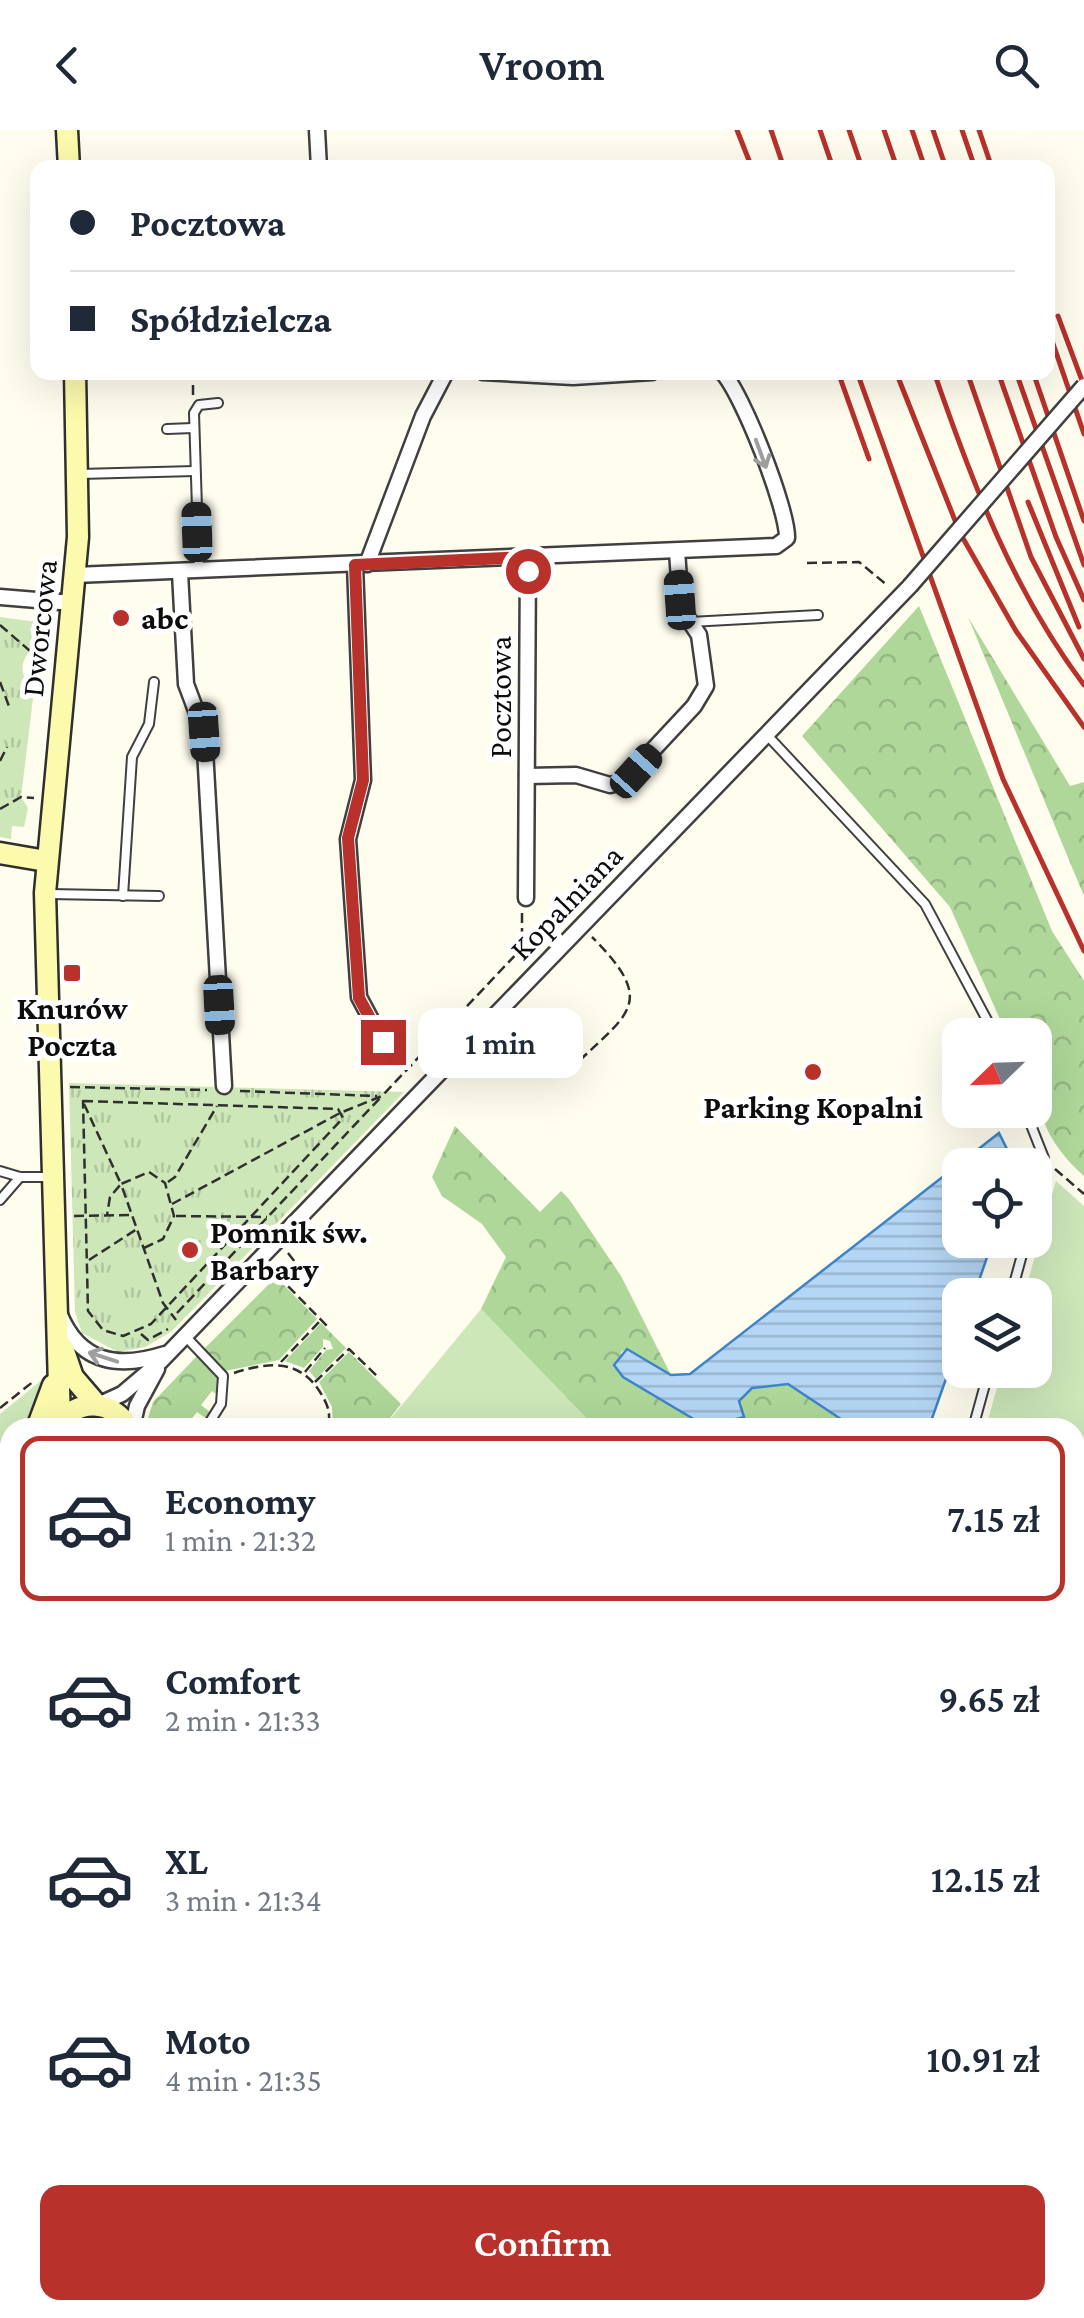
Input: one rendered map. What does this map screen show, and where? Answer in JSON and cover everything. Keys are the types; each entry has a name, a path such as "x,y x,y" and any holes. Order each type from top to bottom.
{"main road":[{"path":"67,130 69,160"},
{"name":"Dworcowa","path":"76,380 76,574 44,893 58,1309 73,1377 97,1405"},
{"path":"0,854 46,861"},
{"name":"Dworcowa","path":"57,1418 49,1372 58,1309"},
{"path":"40,1418 49,1372"},
{"path":"66,1418 77,1408 97,1405 122,1418"}],"street":[{"path":"318,130 319,160"},
{"path":"383,1042 359,998 348,838 363,780 361,564 442,380"},
{"path":"76,574 771,546 785,541 784,516 744,404 728,380"},
{"name":"Kopalniana","path":"133,1418 182,1333 904,591 1084,386"},
{"name":"Pocztowa","path":"527,776 576,775 610,785 630,776 704,690 700,640 681,608 677,550"},
{"name":"Pocztowa","path":"526,898 528,557"},
{"path":"180,572 186,684 204,732 224,1086"},
{"path":"0,597 72,603"},
{"path":"58,1309 76,1344 92,1356 109,1362 166,1357"},
{"name":"Kopalniana","path":"97,1405 122,1394 166,1357"}],"lane":[{"path":"198,572 196,406 218,403"},
{"path":"168,429 194,428"},
{"path":"78,474 195,471"},
{"path":"690,622 818,615"},
{"path":"123,896 132,756 150,717 154,682"},
{"path":"766,734 924,904 986,1018"},
{"path":"44,893 159,896"},
{"path":"2,1173 20,1178 53,1177"},
{"path":"0,1200 20,1178"},
{"path":"182,1333 223,1376 221,1404 212,1418"},
{"path":"976,1418 984,1388"}],"path":[{"path":"194,380 196,406"},
{"path":"808,563 858,562 904,591"},
{"path":"0,626 30,651 67,656"},
{"path":"0,682 10,709"},
{"path":"0,761 7,747"},
{"path":"0,809 21,797 34,798"},
{"path":"83,1102 121,1184 166,1308 175,1315 522,948 522,909 526,898"},
{"path":"569,1072 628,1012 632,997 631,983 622,967 581,925"},
{"path":"172,1204 340,1113 382,1096 392,1097"},
{"path":"83,1102 338,1109 343,1118 166,1308 140,1332 112,1334 92,1318 86,1261 83,1102"},
{"path":"165,1183 176,1178 218,1106"},
{"path":"1052,1165 1084,1194"},
{"path":"108,1215 110,1197 121,1184 149,1172 165,1183 174,1216 163,1239 144,1248"},
{"path":"69,1216 132,1214"},
{"path":"174,1216 267,1216"},
{"path":"86,1261 138,1228"},
{"path":"288,1253 295,1262 280,1278 328,1326"},
{"path":"279,1364 321,1320"},
{"path":"140,1332 148,1340 172,1327 182,1333"},
{"path":"304,1373 325,1348"},
{"path":"314,1383 349,1348 378,1378"},
{"path":"223,1376 279,1364 304,1373 314,1383 328,1418"},
{"path":"0,1408 49,1372"}],"green space":[{"path":"919,606 1052,931 1084,981 1084,1176 1047,1128 1052,1128 1052,1018 999,1018 950,907 802,736"},
{"path":"0,617 37,622 30,629 37,642 23,663 25,679 35,682 21,797 28,808 24,827 12,826 11,839 0,837"},
{"path":"968,617 1070,786 1084,782 1084,896"},
{"path":"69,1083 404,1092 171,1332 145,1347 118,1352 82,1333 75,1312"},
{"path":"455,1126 540,1212 561,1191 621,1276 671,1375 628,1349 621,1352 623,1377 692,1418 586,1418 481,1309 506,1257 482,1224 442,1196 432,1177"},
{"path":"1056,1181 1084,1206 1084,1418 989,1418 997,1388 1052,1388 1052,1278 1029,1278 1034,1258 1052,1258 1052,1195"},
{"path":"276,1277 317,1319 279,1360 225,1371 203,1350"},
{"path":"481,1309 586,1418 391,1418"},
{"path":"321,1323 346,1348 316,1379 309,1371 326,1350 333,1349 330,1341 323,1339 323,1347 304,1368 285,1361"},
{"path":"349,1352 401,1404 390,1418 333,1418 332,1407 319,1382"},
{"path":"197,1356 219,1380 218,1395 212,1391 201,1405 211,1413 208,1418 197,1412 192,1418 148,1418 153,1402"},
{"path":"43,1379 30,1418 0,1418"},
{"path":"788,1384 840,1418 741,1418 739,1401 752,1387"}],"water":[{"path":"999,1133 1006,1148 980,1148"},
{"path":"942,1177 942,1258 987,1258 980,1278 942,1278 943,1388 932,1418 839,1418 788,1384 752,1388 739,1401 744,1417 692,1418 623,1377 614,1365 627,1349 671,1375 690,1374"}],"railway":[{"path":"737,130 749,160"},
{"path":"771,130 781,160"},
{"path":"820,130 830,160"},
{"path":"849,130 859,160"},
{"path":"884,130 894,160"},
{"path":"912,130 922,160"},
{"path":"933,130 943,160"},
{"path":"962,130 972,160"},
{"path":"979,130 989,160"},
{"path":"1058,316 1084,386"},
{"path":"1055,349 1084,434"},
{"path":"841,380 869,459"},
{"path":"860,380 1003,779 1084,951"},
{"path":"899,380 960,533 1016,631 1084,727"},
{"path":"937,380 979,495 1015,574 1084,685"},
{"path":"970,380 1031,557 1084,659"},
{"path":"1001,380 1056,537 1084,600"},
{"path":"1019,380 1084,565"},
{"path":"1036,380 1084,521"},
{"path":"1028,502 1079,627"}],"place":[{"name":"abc","path":"121,618"},
{"name":"Knurów Poczta","path":"72,973"},
{"name":"Parking Kopalni","path":"813,1072"},
{"name":"Pomnik św. Barbary","path":"190,1250"}],"route":[{"path":"383,1042 359,998 348,838 348,826 363,780 355,565 528,557 528,571"}]}
